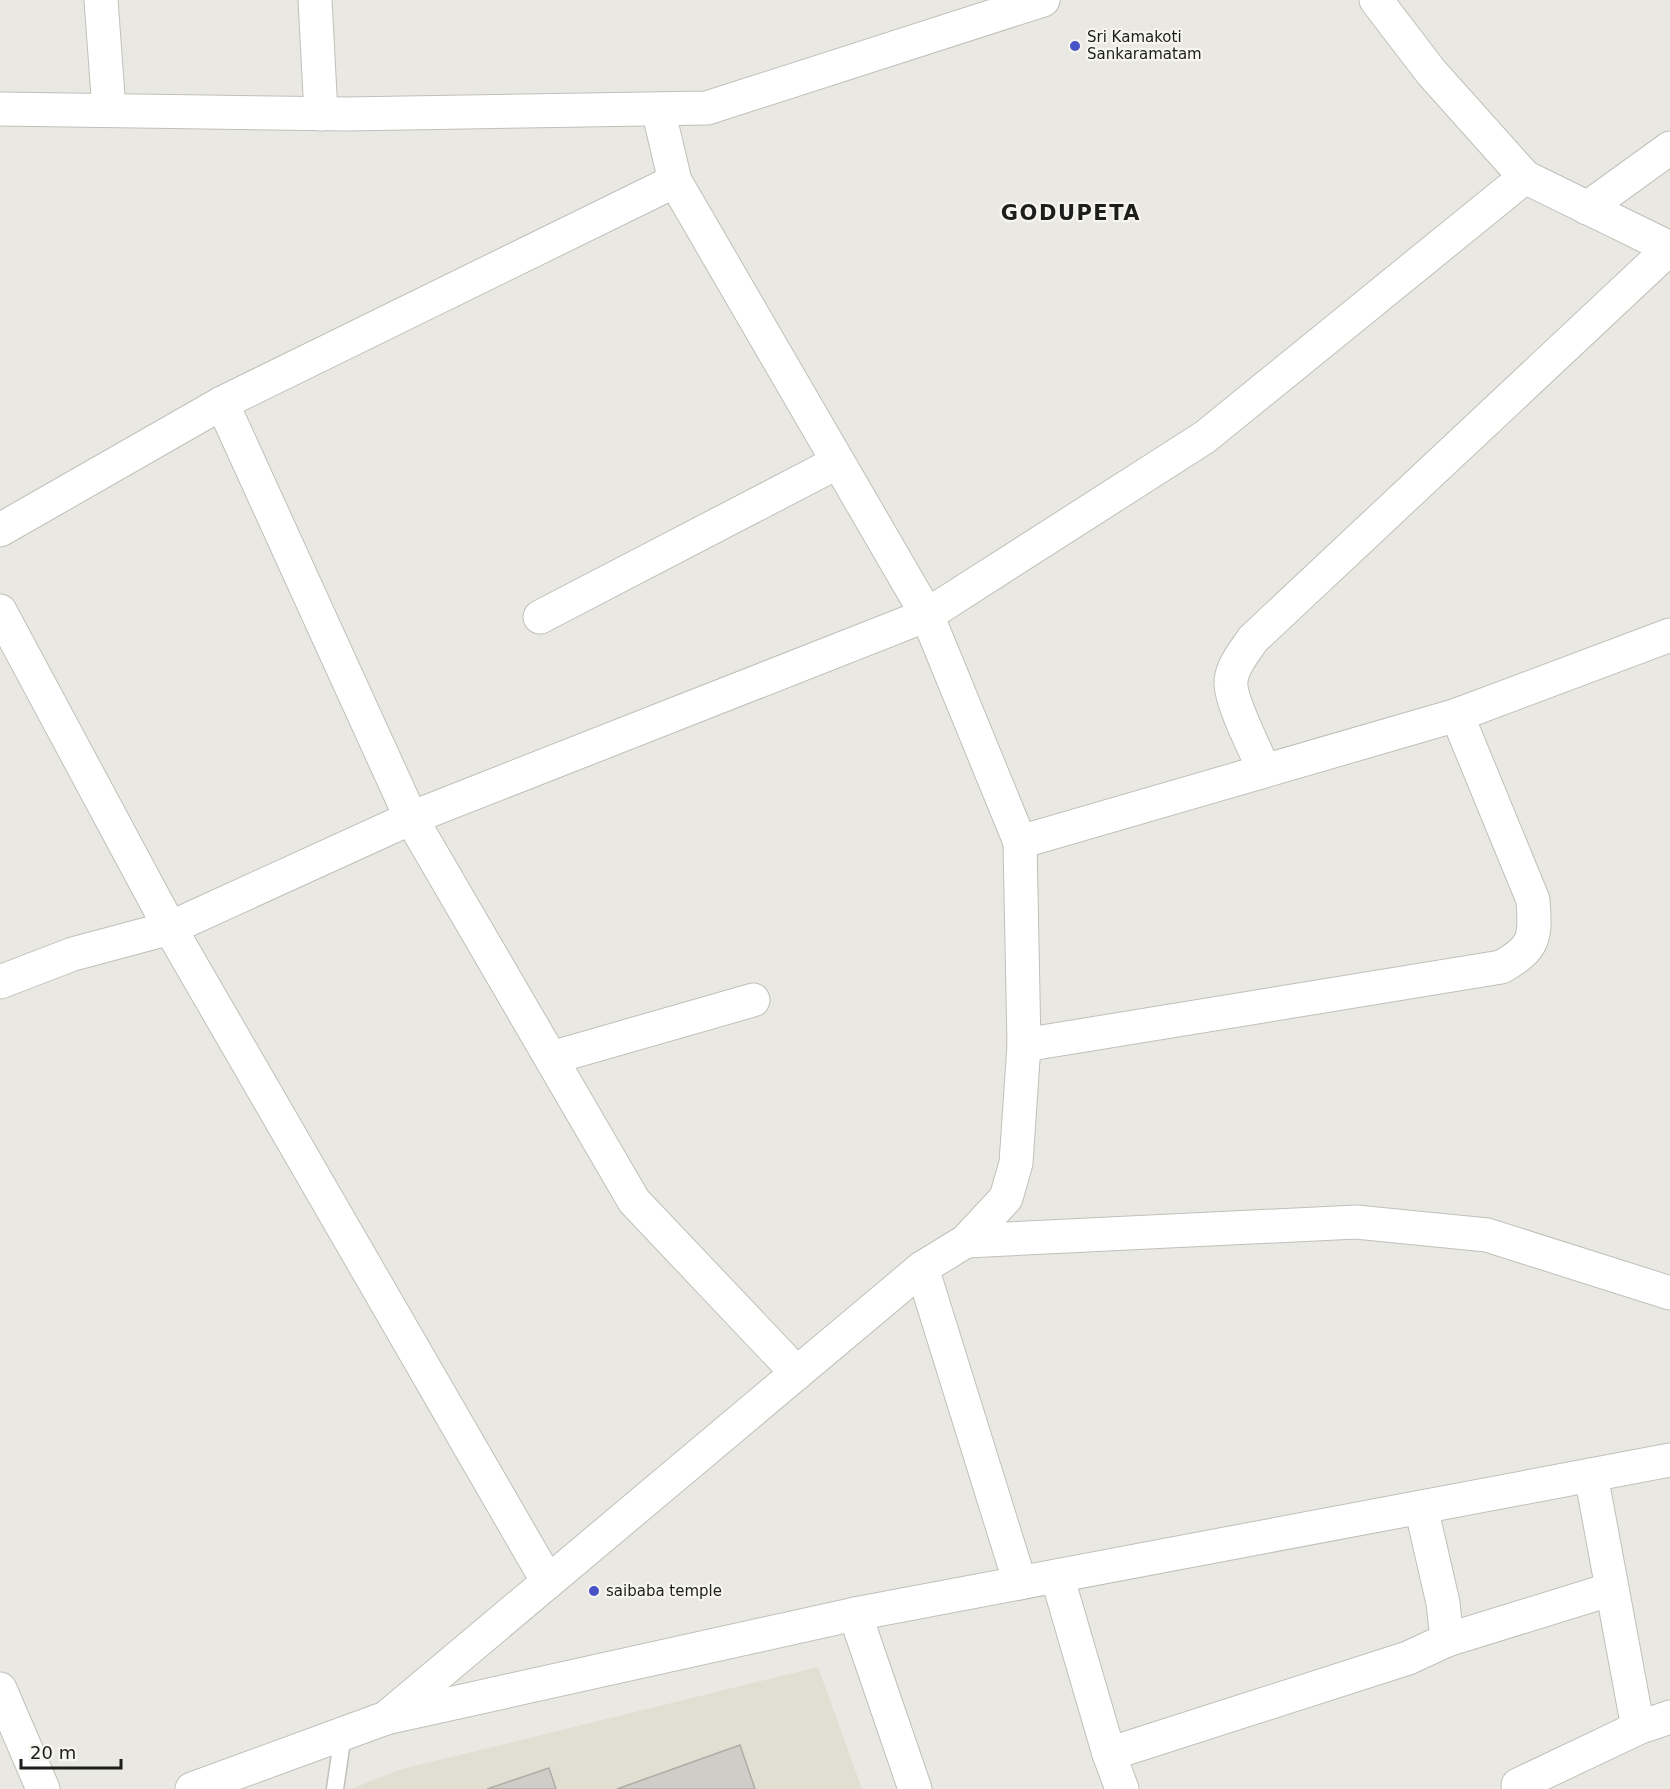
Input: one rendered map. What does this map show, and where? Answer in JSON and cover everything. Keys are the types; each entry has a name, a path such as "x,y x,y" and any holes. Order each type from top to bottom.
{"street":[{"path":"101,0 109,111"},
{"path":"315,0 321,114"},
{"path":"0,109 321,114 707,108 970,11 1043,0"},
{"path":"1264,770 1234,699 1230,682 1235,668 1252,639 1670,248 1525,177 1431,72 1376,0"},
{"path":"387,1718 922,1268 966,1241 1006,1198 1017,1163 1024,1045 1020,842 927,615 675,182 658,109"},
{"path":"1587,208 1670,148"},
{"path":"0,982 73,954 170,928 411,818 927,615 1205,437 1525,177"},
{"path":"0,530 222,404 675,182"},
{"path":"222,404 411,818 634,1201 797,1373"},
{"path":"540,617 838,462"},
{"path":"0,611 170,928 548,1582"},
{"path":"1020,842 1457,715 1670,635"},
{"path":"1024,1045 1501,967 1524,954 1535,930 1533,900 1457,715"},
{"path":"551,1058 753,1000"},
{"path":"966,1241 1356,1222 1487,1235 1670,1293"},
{"path":"922,1268 1020,1583"},
{"path":"192,1789 387,1718 855,1614 1670,1460"},
{"path":"1591,1475 1638,1728"},
{"path":"1421,1507 1443,1603 1447,1640"},
{"path":"1057,1576 1109,1755 1122,1789"},
{"path":"1109,1755 1408,1658 1447,1640 1612,1589"},
{"path":"855,1614 915,1789"},
{"path":"0,1689 43,1789"},
{"path":"1518,1785 1638,1728 1670,1717"}],"lane":[{"path":"335,1789 343,1734"}],"shaded area":[{"path":"818,1667 862,1789 351,1789 399,1770"}],"building":[{"path":"740,1745 755,1789 617,1789"},
{"path":"549,1768 556,1789 487,1789"}],"place":[{"name":"Sri Kamakoti Sankaramatam","path":"1075,46"},
{"name":"saibaba temple","path":"594,1591"}],"district":[{"name":"GODUPETA","path":"1071,213"}]}
